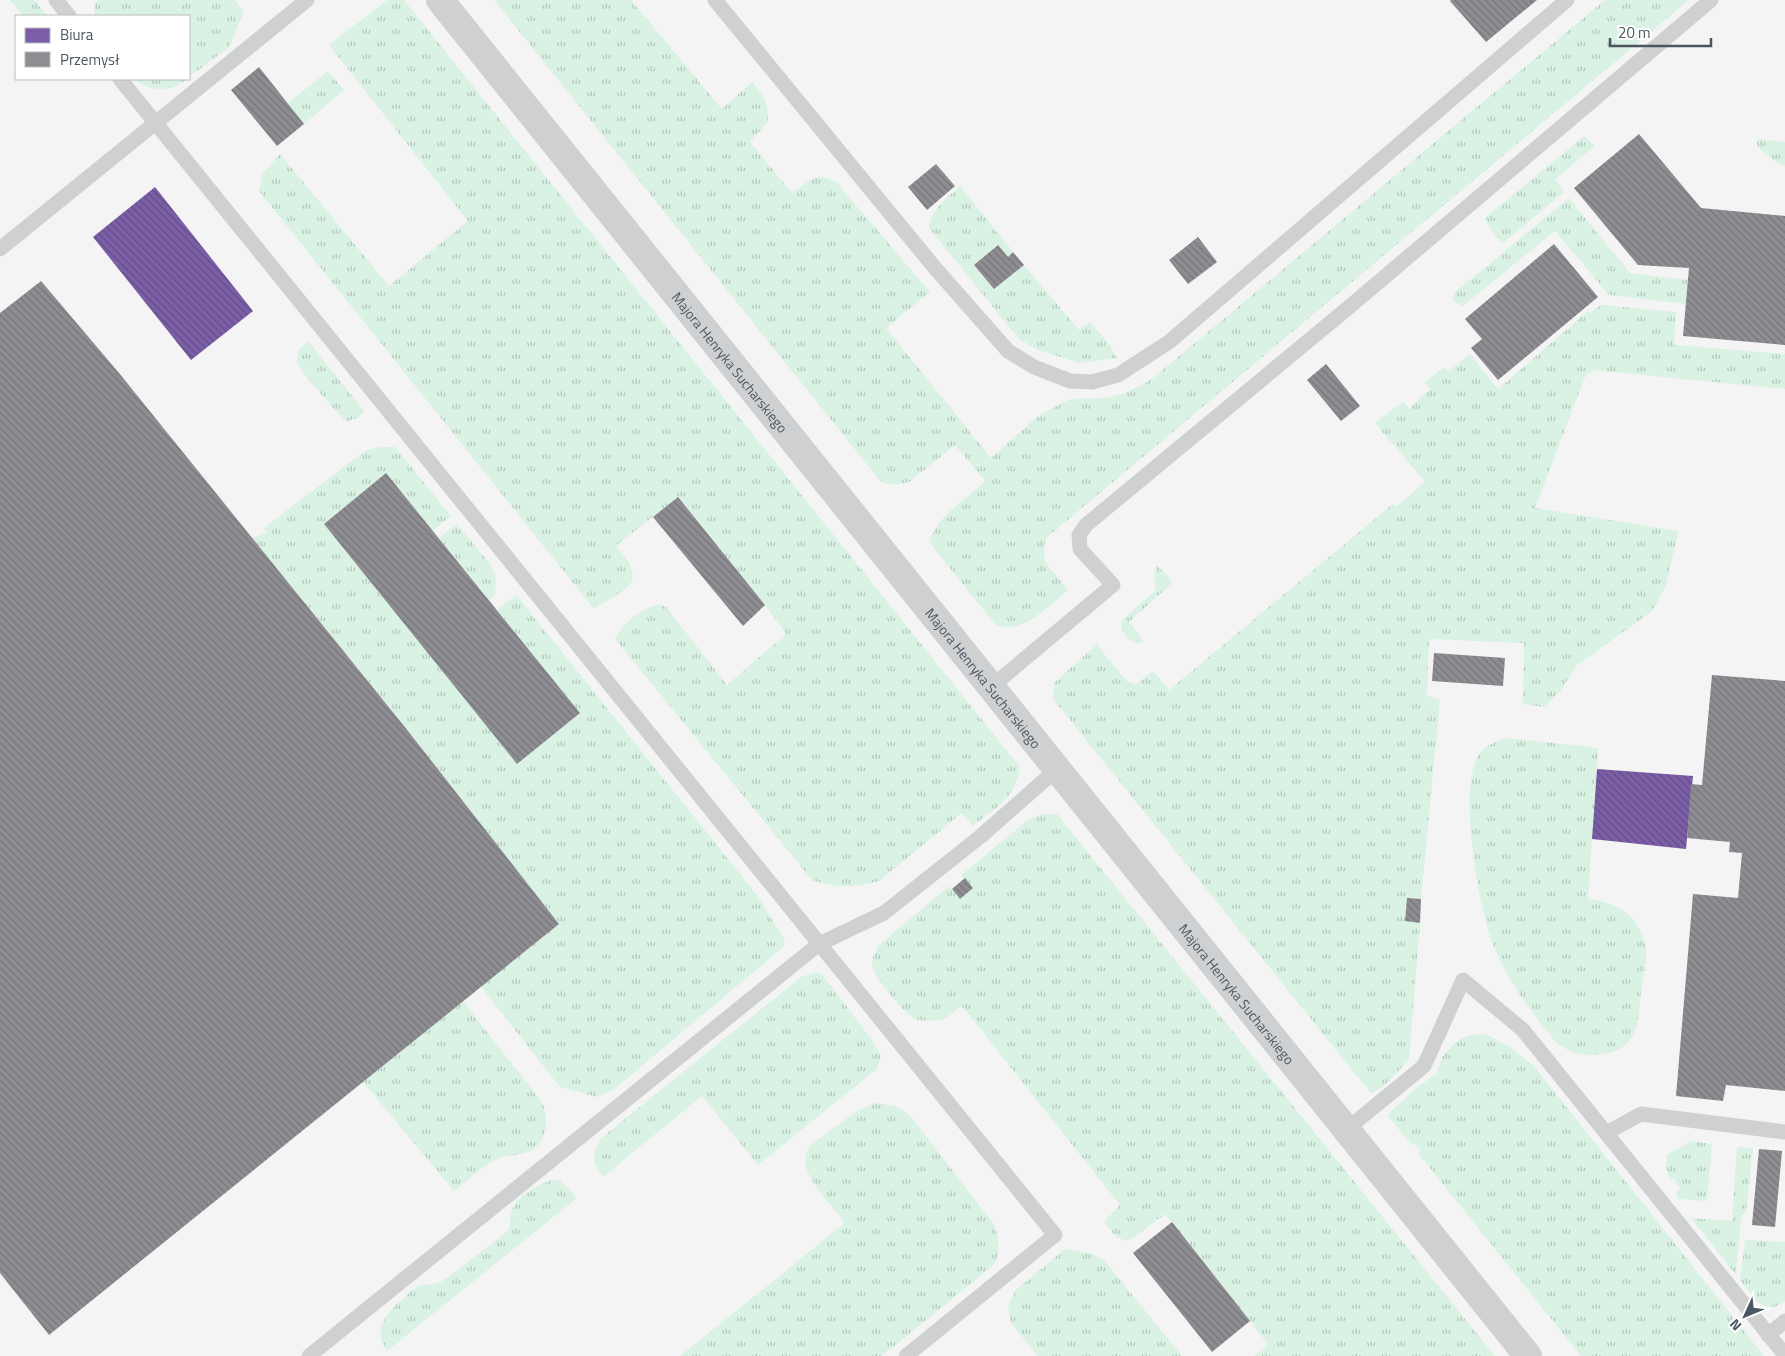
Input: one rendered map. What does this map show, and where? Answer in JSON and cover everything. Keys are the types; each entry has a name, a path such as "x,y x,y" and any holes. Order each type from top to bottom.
{"street":[{"name":"Majora Henryka Sucharskiego","path":"440,0 1528,1356"}],"lane":[{"path":"56,0 68,15"},
{"path":"0,249 156,124 306,0"},
{"path":"715,0 935,268 1008,352 1034,368 1070,381 1092,382 1118,374 1170,342 1567,0"},
{"path":"991,687 1113,586 1080,549 1079,535 1086,525 1348,308 1711,0"},
{"path":"121,80 1055,1235 906,1356"},
{"path":"309,1356 819,944 884,913 981,836 1057,769"},
{"path":"1347,1129 1424,1066 1463,980 1523,1030 1785,1355"},
{"path":"1606,1133 1641,1114 1785,1132"},
{"path":"1768,1335 1785,1321"}],"green space":[{"path":"10,0 34,0 47,15 22,15"},
{"path":"98,0 235,0 244,12 229,47 190,76 190,15 94,15 95,5"},
{"path":"387,0 404,0 1020,767 1018,778 1009,795 973,826 962,813 879,881 862,885 837,886 812,880 615,639 623,627 644,609 659,605 666,607 727,685 786,634 765,605 678,497 616,546 631,566 632,581 627,588 594,609 259,191 263,173 280,154 389,286 468,221 329,45"},
{"path":"494,0 631,0 722,109 752,82 765,100 768,109 768,122 750,142 792,193 812,179 829,179 837,183 930,292 886,328 991,458 1038,416 1070,399 1104,398 1126,393 1152,379 1605,0 1689,0 1046,538 1044,547 1045,562 1068,590 1034,618 1014,627 1004,627 995,624 929,542 934,531 946,515 985,481 955,445 909,482 895,485 881,482"},
{"path":"328,71 344,90 304,124 288,103"},
{"path":"135,80 186,80 174,87 161,90 141,84"},
{"path":"1584,136 1595,146 1555,179 1564,192 1502,244 1486,223 1486,217"},
{"path":"1758,139 1785,142 1785,166 1762,151 1756,143"},
{"path":"960,186 1013,252 1008,257 997,245 974,265 993,289 1024,265 1079,330 1090,322 1110,345 1117,358 1080,363 1038,350 1019,339 929,228 930,221 936,210"},
{"path":"1569,198 1630,273 1688,280 1686,304 1609,295 1555,231 1464,305 1461,306 1453,300 1454,293"},
{"path":"1601,305 1676,312 1674,345 1785,354 1785,389 1593,370 1585,377 1535,508 1678,531 1666,586 1652,611 1576,666 1561,690 1544,707 1523,704 1524,643 1429,639 1427,696 1440,699 1421,899 1407,898 1405,921 1420,923 1409,1060 1384,1086 1370,1092 1053,699 1054,683 1097,644 1115,668 1131,683 1137,683 1152,672 1169,690 1393,504 1397,506 1425,482 1375,423 1404,402 1409,409 1430,389 1425,382 1444,367 1448,372 1470,354 1498,389 1588,311 1590,313"},
{"path":"309,342 365,412 357,418 348,421 343,419 300,368 297,360 299,350"},
{"path":"381,447 395,447 451,516 432,531 386,473 324,524 517,764 580,713 497,610 516,595 757,895 784,939 785,944 781,949 612,1091 597,1097 560,1087 481,987 559,924 408,731 252,538 267,532 264,528 362,453"},
{"path":"457,524 490,564 496,577 495,596 489,600 439,538"},
{"path":"1157,565 1170,579 1171,584 1129,622 1144,642 1137,644 1130,640 1121,630 1122,620 1155,591 1155,568"},
{"path":"1508,738 1598,748 1588,899 1609,904 1627,913 1639,928 1646,949 1639,1014 1634,1033 1620,1049 1610,1053 1583,1055 1572,1052 1558,1044 1518,992 1505,970 1488,930 1477,879 1473,849 1470,793 1473,770 1479,754 1492,744"},
{"path":"1041,814 1057,814 1495,1356 1254,1356 1268,1344 1165,1214 1127,1241 1116,1237 1104,1222 1120,1205 962,1006 942,1019 933,1021 921,1020 910,1016 891,996 879,980 872,965 878,946 949,886 960,899 973,888 961,875 1027,821"},
{"path":"814,973 822,974 875,1044 881,1056 877,1069 758,1165 702,1096 603,1177 596,1167 594,1159 600,1139 801,977"},
{"path":"463,1001 541,1101 546,1115 546,1122 543,1137 535,1148 528,1152 495,1160 454,1191 363,1082"},
{"path":"1486,1034 1513,1049 1534,1066 1764,1356 1581,1356 1418,1153 1421,1150 1415,1144 1412,1145 1387,1115 1415,1089 1437,1073 1442,1057 1454,1044 1470,1035"},
{"path":"875,1103 895,1106 909,1114 993,1223 997,1233 998,1244 998,1255 994,1265 882,1356 680,1356 845,1223 816,1187 806,1167 805,1157 809,1148 816,1141 856,1112"},
{"path":"1691,1141 1712,1144 1707,1201 1678,1199 1676,1192 1680,1189 1674,1178 1670,1179 1666,1168 1667,1155"},
{"path":"1737,1147 1753,1148 1746,1211 1741,1219 1736,1275 1691,1218 1732,1221"},
{"path":"552,1180 561,1181 577,1198 387,1351 382,1343 381,1328 393,1308 416,1287 442,1281 509,1230 511,1213 517,1202 534,1188"},
{"path":"1745,1240 1785,1242 1785,1301 1778,1306 1765,1306 1760,1303 1740,1280"},
{"path":"1065,1249 1089,1253 1103,1259 1182,1356 1038,1356 1011,1323 1008,1307 1016,1290"}],"building: Biura":[{"path":"155,187 253,311 191,360 93,237"},
{"path":"1597,769 1693,776 1686,849 1592,839"}],"building: Przemysł":[{"path":"1451,0 1537,0 1486,42"},
{"path":"259,67 304,124 277,146 231,90"},
{"path":"1639,134 1701,208 1785,216 1785,345 1683,336 1689,268 1638,265 1574,188"},
{"path":"936,164 955,186 927,210 908,187"},
{"path":"1198,237 1217,262 1188,284 1169,260"},
{"path":"1554,244 1598,297 1498,380 1471,348 1482,339 1465,319"},
{"path":"998,245 1008,257 1013,252 1024,265 994,289 974,265"},
{"path":"41,281 119,373 408,731 559,924 49,1335 0,1273 0,313"},
{"path":"1326,364 1360,406 1341,421 1307,380"},
{"path":"386,473 580,713 517,764 324,524"},
{"path":"678,497 765,605 743,626 653,517"},
{"path":"1434,653 1505,658 1503,686 1432,681"},
{"path":"1712,675 1785,681 1785,1091 1726,1085 1723,1101 1676,1096 1693,894 1738,898 1742,853 1729,852 1730,842 1687,838 1691,784 1702,785"},
{"path":"965,878 973,888 960,899 952,889"},
{"path":"1407,898 1421,899 1420,923 1405,921"},
{"path":"1759,1149 1782,1151 1775,1227 1752,1225"},
{"path":"1172,1222 1250,1321 1212,1352 1133,1253"}]}
